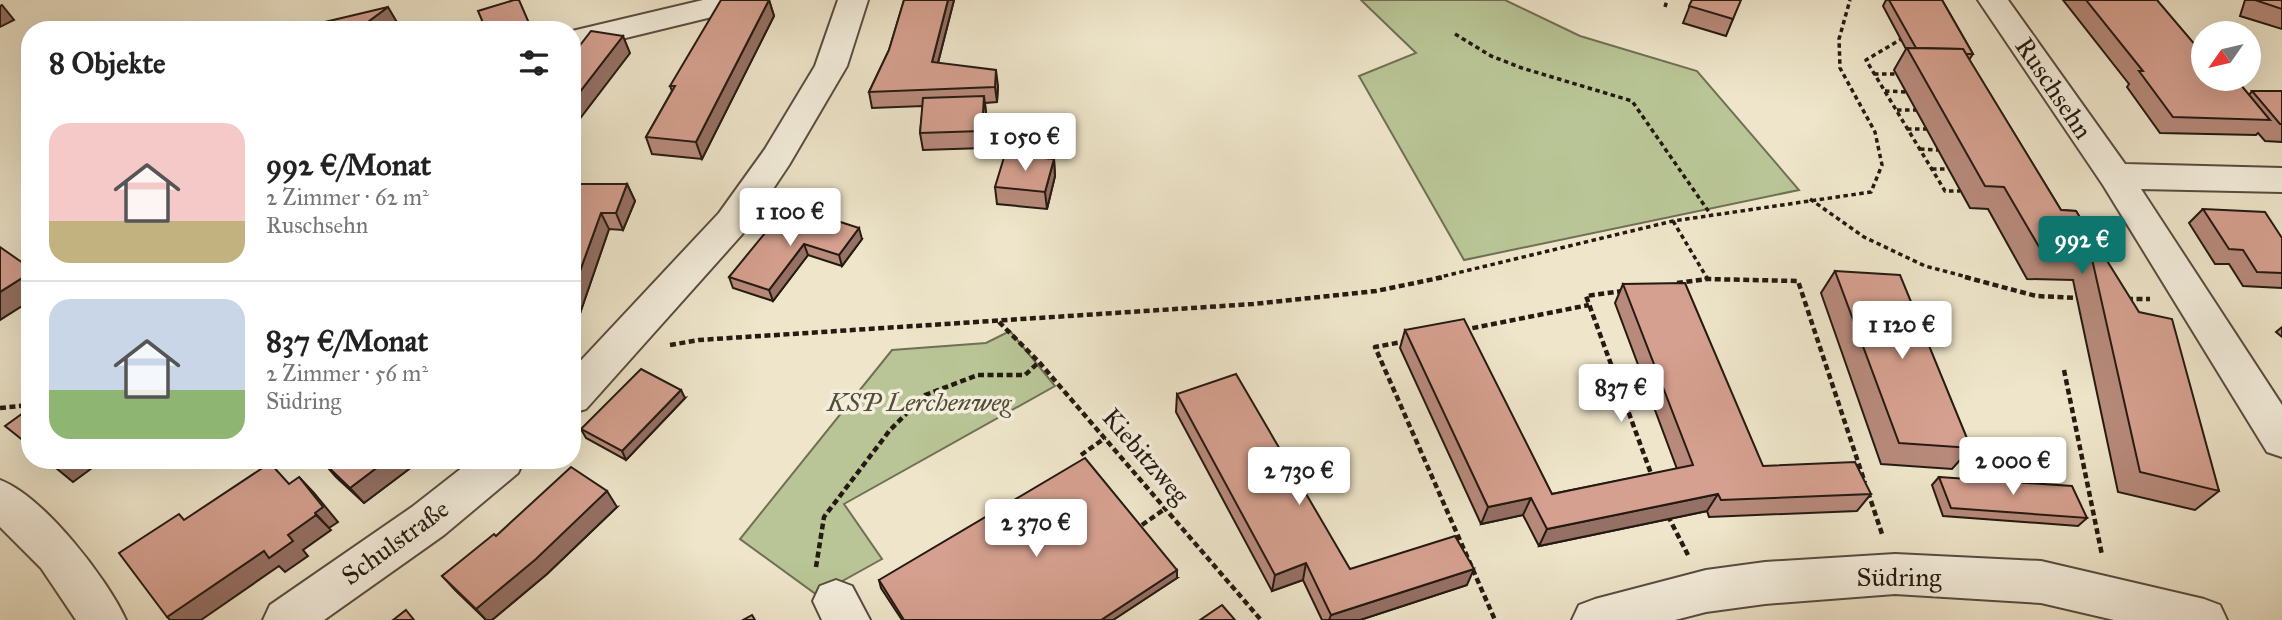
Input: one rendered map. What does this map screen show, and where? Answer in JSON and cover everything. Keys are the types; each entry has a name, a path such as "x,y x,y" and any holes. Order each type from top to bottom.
{"street":[{"path":"581,39 741,0"},
{"path":"581,387 732,222 777,157 831,66 853,0"},
{"name":"Ruschsehn","path":"1993,0 2115,176 2194,300"},
{"path":"2115,176 2282,180"},
{"path":"2194,300 2282,440"},
{"name":"Schulstraße","path":"286,620 428,521 491,469"},
{"path":"0,499 57,554 103,620"},
{"name":"Südring","path":"1595,620 1706,591 1765,583 1895,574 2041,582 2204,620"}],"path":[{"path":"1665,7 1668,0"},
{"path":"611,354 699,340 1253,304 1376,291 1490,267 1673,221 1871,192 1882,165 1875,132 1840,68 1839,39 1850,0"},
{"path":"1455,34 1491,56 1522,68 1632,101 1711,215"},
{"path":"1907,35 1866,60 1945,191 1961,191"},
{"path":"1874,74 1897,74"},
{"path":"1885,91 1907,92"},
{"path":"1896,110 1917,110"},
{"path":"1907,129 1927,129"},
{"path":"1920,149 1938,150"},
{"path":"1932,169 1949,169"},
{"path":"1810,199 1864,237 1925,266 2036,296 2088,298"},
{"path":"1673,221 1707,279"},
{"path":"1667,285 1707,279 1798,281 1895,574"},
{"path":"1626,290 1586,296 1653,481"},
{"path":"2115,298 2194,300"},
{"path":"1455,332 1589,305"},
{"name":"Kiebitzweg","path":"998,322 1039,362 1261,620"},
{"path":"1415,340 1375,347 1495,620"},
{"path":"842,611 816,565 824,517 890,430 925,395 978,375 1025,375 1039,362"},
{"path":"2064,370 2110,597"},
{"path":"0,408 21,406"},
{"path":"1081,455 1105,439"},
{"path":"1662,506 1706,591"},
{"path":"1142,525 1166,508"}],"green space":[{"path":"1361,0 1505,0 1580,36 1697,71 1799,190 1464,260 1359,76 1416,53"},
{"name":"KSP Lerchenweg","path":"1010,331 1055,386 844,504 882,559 817,595 740,539 892,350 986,343"}],"building":[{"path":"519,0 528,21 482,21 478,11"},
{"path":"721,0 769,0 696,142 646,137 675,86 670,86"},
{"path":"904,0 948,0 932,62 996,70 995,87 869,92 889,50"},
{"path":"1692,0 1741,0 1733,19 1689,6"},
{"path":"1889,0 1942,0 1973,54 1966,54 1963,49 1916,48"},
{"path":"2086,0 2157,0 2191,40 2191,91 2246,91 2270,120 2173,117 2139,71 2143,71"},
{"path":"2255,0 2282,0 2282,9"},
{"path":"388,7 369,21 329,21"},
{"path":"591,31 623,36 581,90 581,44"},
{"path":"1907,48 1963,49 2061,210 2076,211 2139,312 2172,319 2219,491 2140,472 2092,259 2045,257 2004,187 1985,186"},
{"path":"2252,91 2282,91 2280,124"},
{"path":"984,96 982,131 920,133 923,98"},
{"path":"1005,154 1054,159 1045,192 995,187"},
{"path":"581,184 627,184 616,213 601,213 581,268"},
{"path":"2203,209 2265,212 2282,238 2282,273 2257,272 2243,250 2229,249"},
{"path":"787,215 819,225 825,217 859,228 839,255 804,244 769,290 729,277 774,222 780,224"},
{"path":"0,247 21,262 21,279 0,292"},
{"path":"1835,271 1900,275 1971,448 1899,443"},
{"path":"1685,283 1763,466 1855,462 1871,494 1721,500 1718,494 1547,529 1531,498 1488,507 1405,330 1464,319 1552,494 1693,465 1623,284"},
{"path":"641,369 681,390 622,451 581,429"},
{"path":"1236,374 1350,569 1455,536 1474,569 1331,615 1306,563 1275,575 1177,394"},
{"path":"21,414 21,439 5,426"},
{"path":"1085,458 1177,570 1101,620 904,620 879,580"},
{"path":"261,469 275,469 289,484 299,477 323,507 288,535 293,541 269,558 264,551 167,617 119,553 179,514 184,520"},
{"path":"330,469 375,469 350,488"},
{"path":"569,469 574,469 607,491 536,559 476,609 442,576 494,534 496,536"},
{"path":"1939,477 2072,486 2087,518 1951,508"},
{"path":"1222,605 1235,620 1200,620"},
{"path":"406,610 414,620 393,620"}]}
